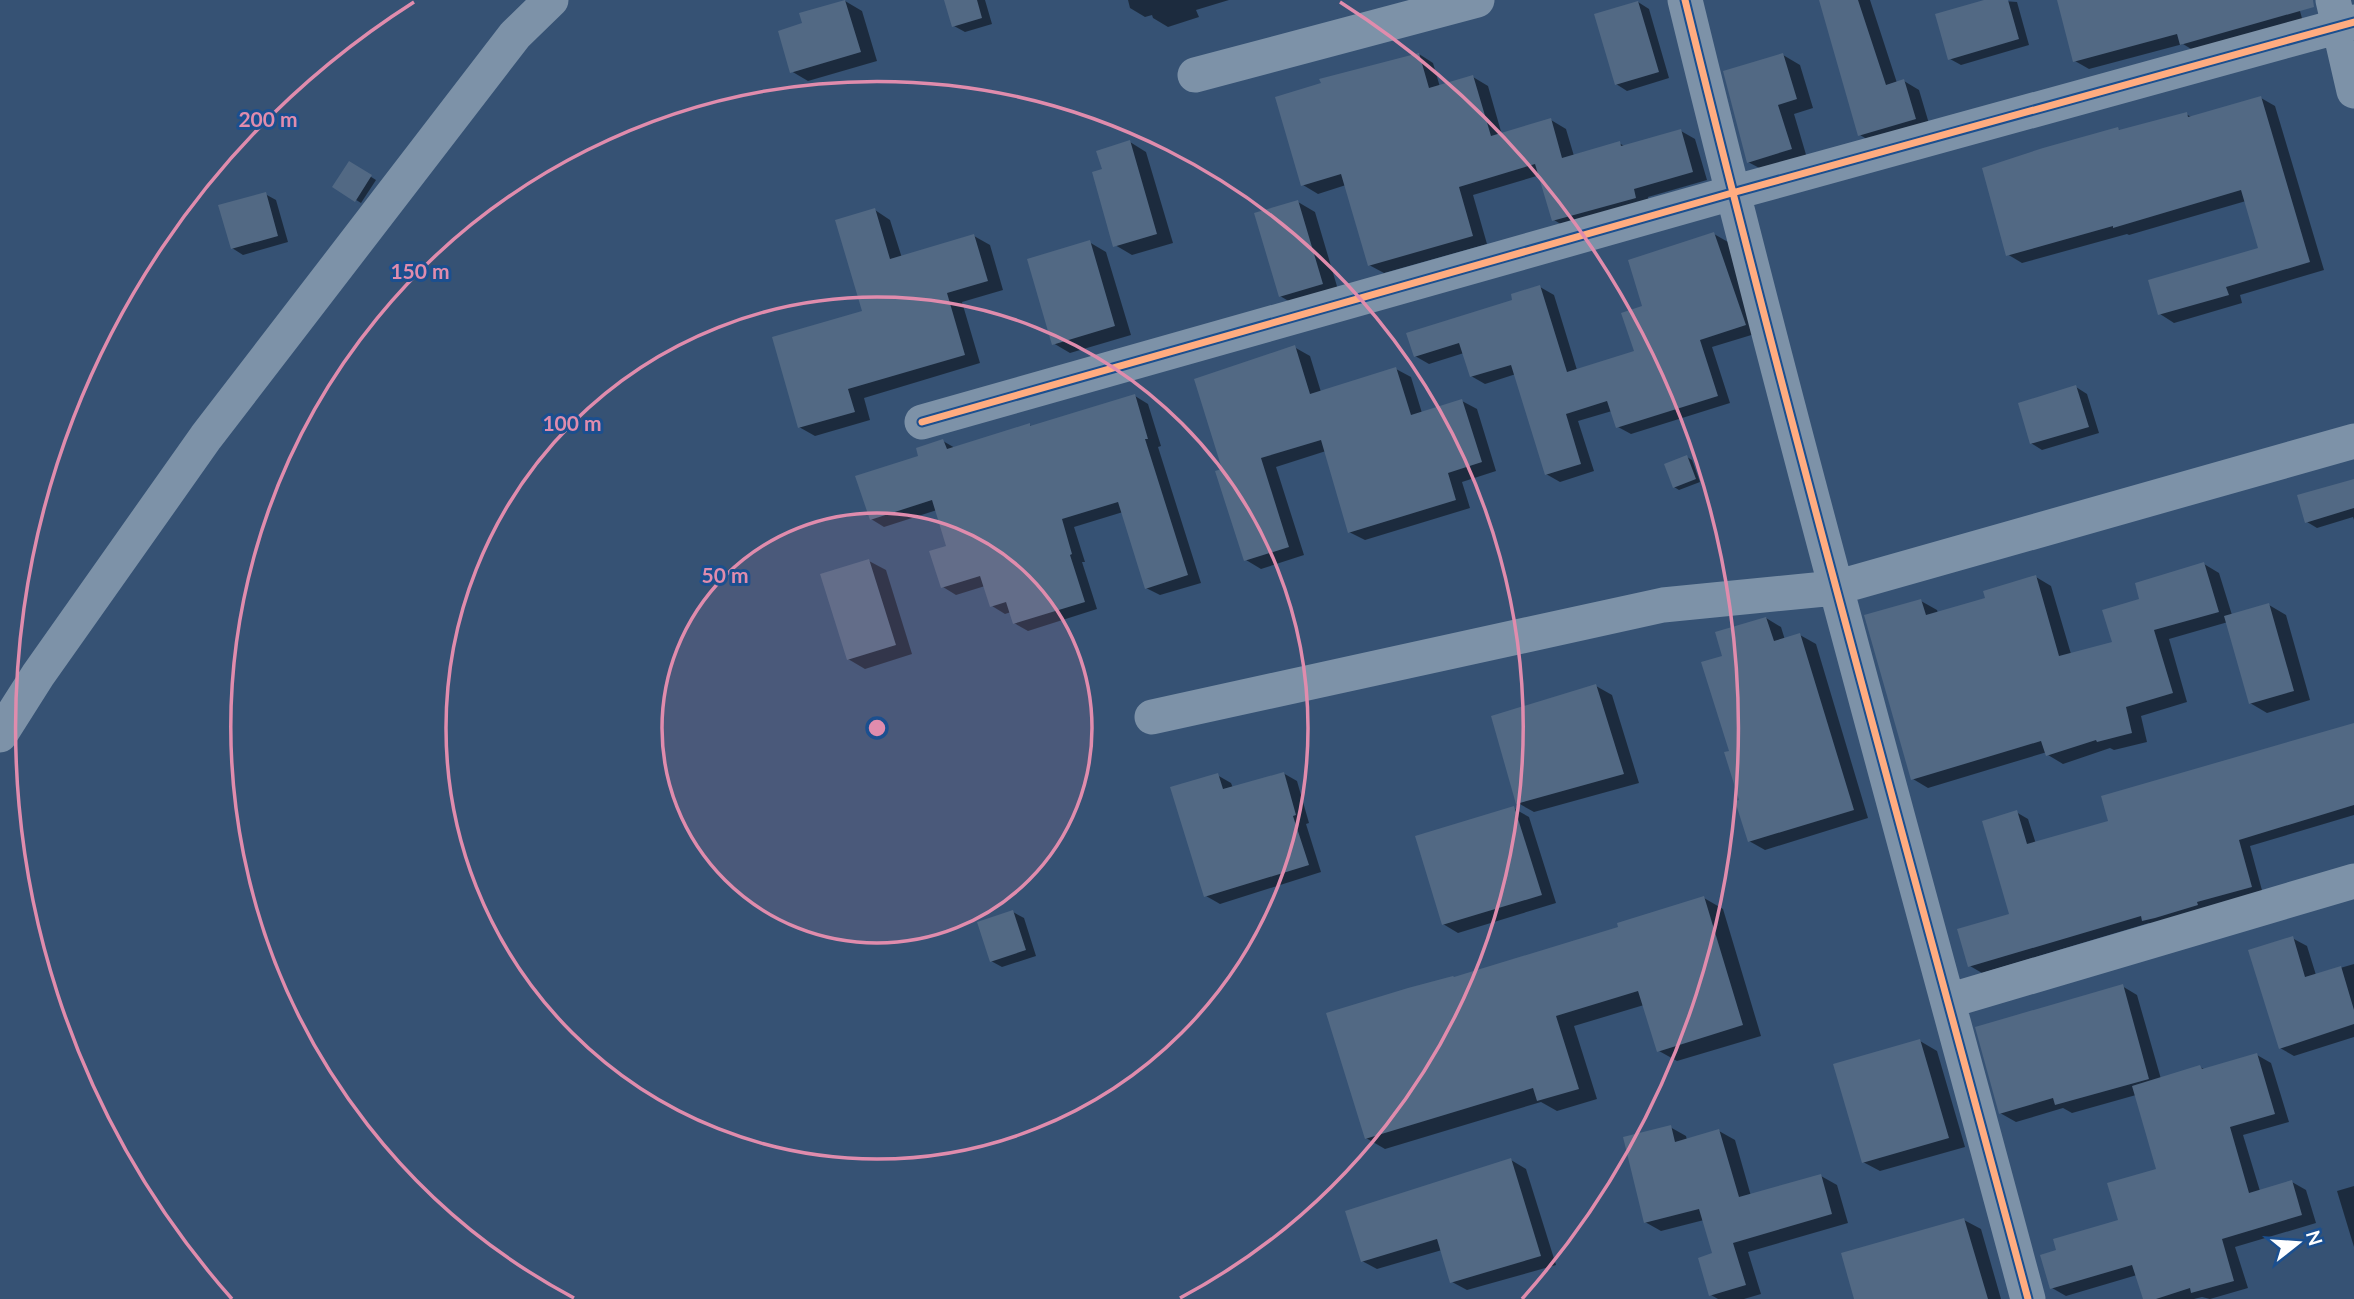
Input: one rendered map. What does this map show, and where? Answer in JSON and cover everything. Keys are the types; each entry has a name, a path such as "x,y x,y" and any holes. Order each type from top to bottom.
{"street":[{"path":"0,736 38,675 206,437 514,35 551,0"},
{"path":"1195,75 1477,0"},
{"path":"1685,0 1732,193 1835,588 2028,1299"},
{"path":"922,422 1732,193 2342,16 2354,91"},
{"path":"1152,717 1664,605 1835,588 2354,442"},
{"path":"1948,1001 2354,881"}],"building":[{"path":"845,0 861,52 790,73 778,31 802,23 799,13"},
{"path":"944,0 977,0 982,18 952,27"},
{"path":"1819,0 1858,0 1886,85 1904,79 1916,119 1858,136"},
{"path":"1984,0 2008,0 2019,39 1948,60 1935,14"},
{"path":"2057,0 2313,0 2314,7 2180,45 2177,34 2073,62"},
{"path":"1638,1 1659,72 1615,85 1594,14"},
{"path":"1419,53 1429,88 1473,75 1491,136 1551,118 1562,158 1620,141 1621,146 1681,129 1693,172 1634,189 1636,198 1552,221 1535,164 1459,187 1473,236 1368,266 1341,174 1301,186 1275,97 1321,83 1319,79"},
{"path":"1783,53 1797,99 1778,105 1792,149 1747,163 1723,71"},
{"path":"2261,96 2310,262 2226,287 2229,295 2158,315 2148,280 2258,248 2241,190 2006,256 1982,168 2118,127 2119,130 2187,112 2188,117"},
{"path":"1130,140 1157,234 1113,247 1092,172 1102,169 1096,151"},
{"path":"349,161 372,175 355,202 332,187"},
{"path":"266,192 278,236 231,249 218,205"},
{"path":"1298,200 1323,284 1279,297 1254,213"},
{"path":"875,208 890,259 974,234 988,281 947,293 965,355 848,389 855,412 798,428 772,337 862,311 835,220"},
{"path":"1714,232 1746,325 1700,340 1718,396 1616,428 1607,401 1566,414 1581,464 1545,475 1511,365 1470,377 1459,343 1414,357 1406,333 1512,300 1511,294 1540,285 1567,372 1634,351 1621,313 1642,306 1628,260"},
{"path":"1090,240 1115,326 1052,345 1027,259"},
{"path":"1295,345 1310,394 1396,367 1411,415 1462,399 1482,462 1448,473 1456,500 1348,533 1321,440 1261,458 1289,547 1244,561 1215,471 1222,469 1194,379"},
{"path":"2076,385 2089,427 2030,444 2018,403"},
{"path":"1135,394 1148,439 1145,439 1188,575 1145,589 1118,502 1062,519 1085,602 1013,624 1006,602 990,607 980,576 941,588 929,551 946,546 932,500 870,520 855,476 918,456 916,448 943,439 947,449"},
{"path":"1687,455 1696,479 1673,488 1664,464"},
{"path":"2354,479 2354,508 2305,523 2297,495"},
{"path":"869,559 896,645 847,660 820,574"},
{"path":"2204,562 2219,612 2154,630 2173,693 2126,707 2132,733 2097,742 2096,740 2046,756 2041,741 1911,780 1864,615 1921,599 1926,615 1985,598 1983,591 2036,575 2059,656 2112,642 2102,610 2139,599 2135,583"},
{"path":"2269,603 2294,691 2249,704 2224,616"},
{"path":"1766,617 1774,641 1800,633 1854,810 1748,842 1735,801 1739,800 1724,752 1729,751 1701,662 1722,656 1715,632"},
{"path":"1596,684 1624,774 1516,804 1491,716"},
{"path":"2354,723 2354,805 2239,840 2252,887 2197,902 2198,905 2155,918 2142,921 2141,916 1968,967 1957,929 2009,914 1982,821 2017,810 2027,844 2108,821 2101,796"},
{"path":"1284,772 1296,815 1293,816 1309,865 1204,897 1170,787 1218,773 1223,789"},
{"path":"1514,806 1542,895 1442,925 1415,836"},
{"path":"1704,896 1743,1025 1657,1052 1638,991 1556,1016 1579,1089 1537,1101 1533,1088 1365,1139 1326,1013 1618,927 1617,923"},
{"path":"1013,910 1026,950 990,962 977,922"},
{"path":"2293,936 2305,977 2341,966 2354,1010 2354,1024 2279,1049 2248,950"},
{"path":"2123,984 2149,1079 2055,1105 2053,1098 1999,1114 1975,1027"},
{"path":"1920,1039 1949,1138 1862,1163 1833,1064"},
{"path":"2257,1053 2275,1114 2230,1127 2249,1193 2292,1180 2302,1215 2222,1239 2234,1281 2191,1293 2190,1288 2156,1299 2143,1299 2132,1265 2050,1289 2040,1255 2056,1250 2053,1239 2118,1220 2107,1183 2156,1169 2132,1086 2200,1065 2202,1069"},
{"path":"1671,1125 1675,1142 1719,1129 1739,1197 1821,1174 1832,1214 1733,1243 1746,1285 1709,1296 1698,1258 1712,1253 1699,1209 1644,1223 1623,1137"},
{"path":"1511,1158 1541,1256 1450,1283 1437,1239 1361,1262 1345,1211"},
{"path":"1964,1218 1988,1299 1854,1299 1841,1253"}],"cycle path":[{"path":"1685,0 1810,488 2028,1299"},
{"path":"922,422 1732,193 2354,22"}]}
